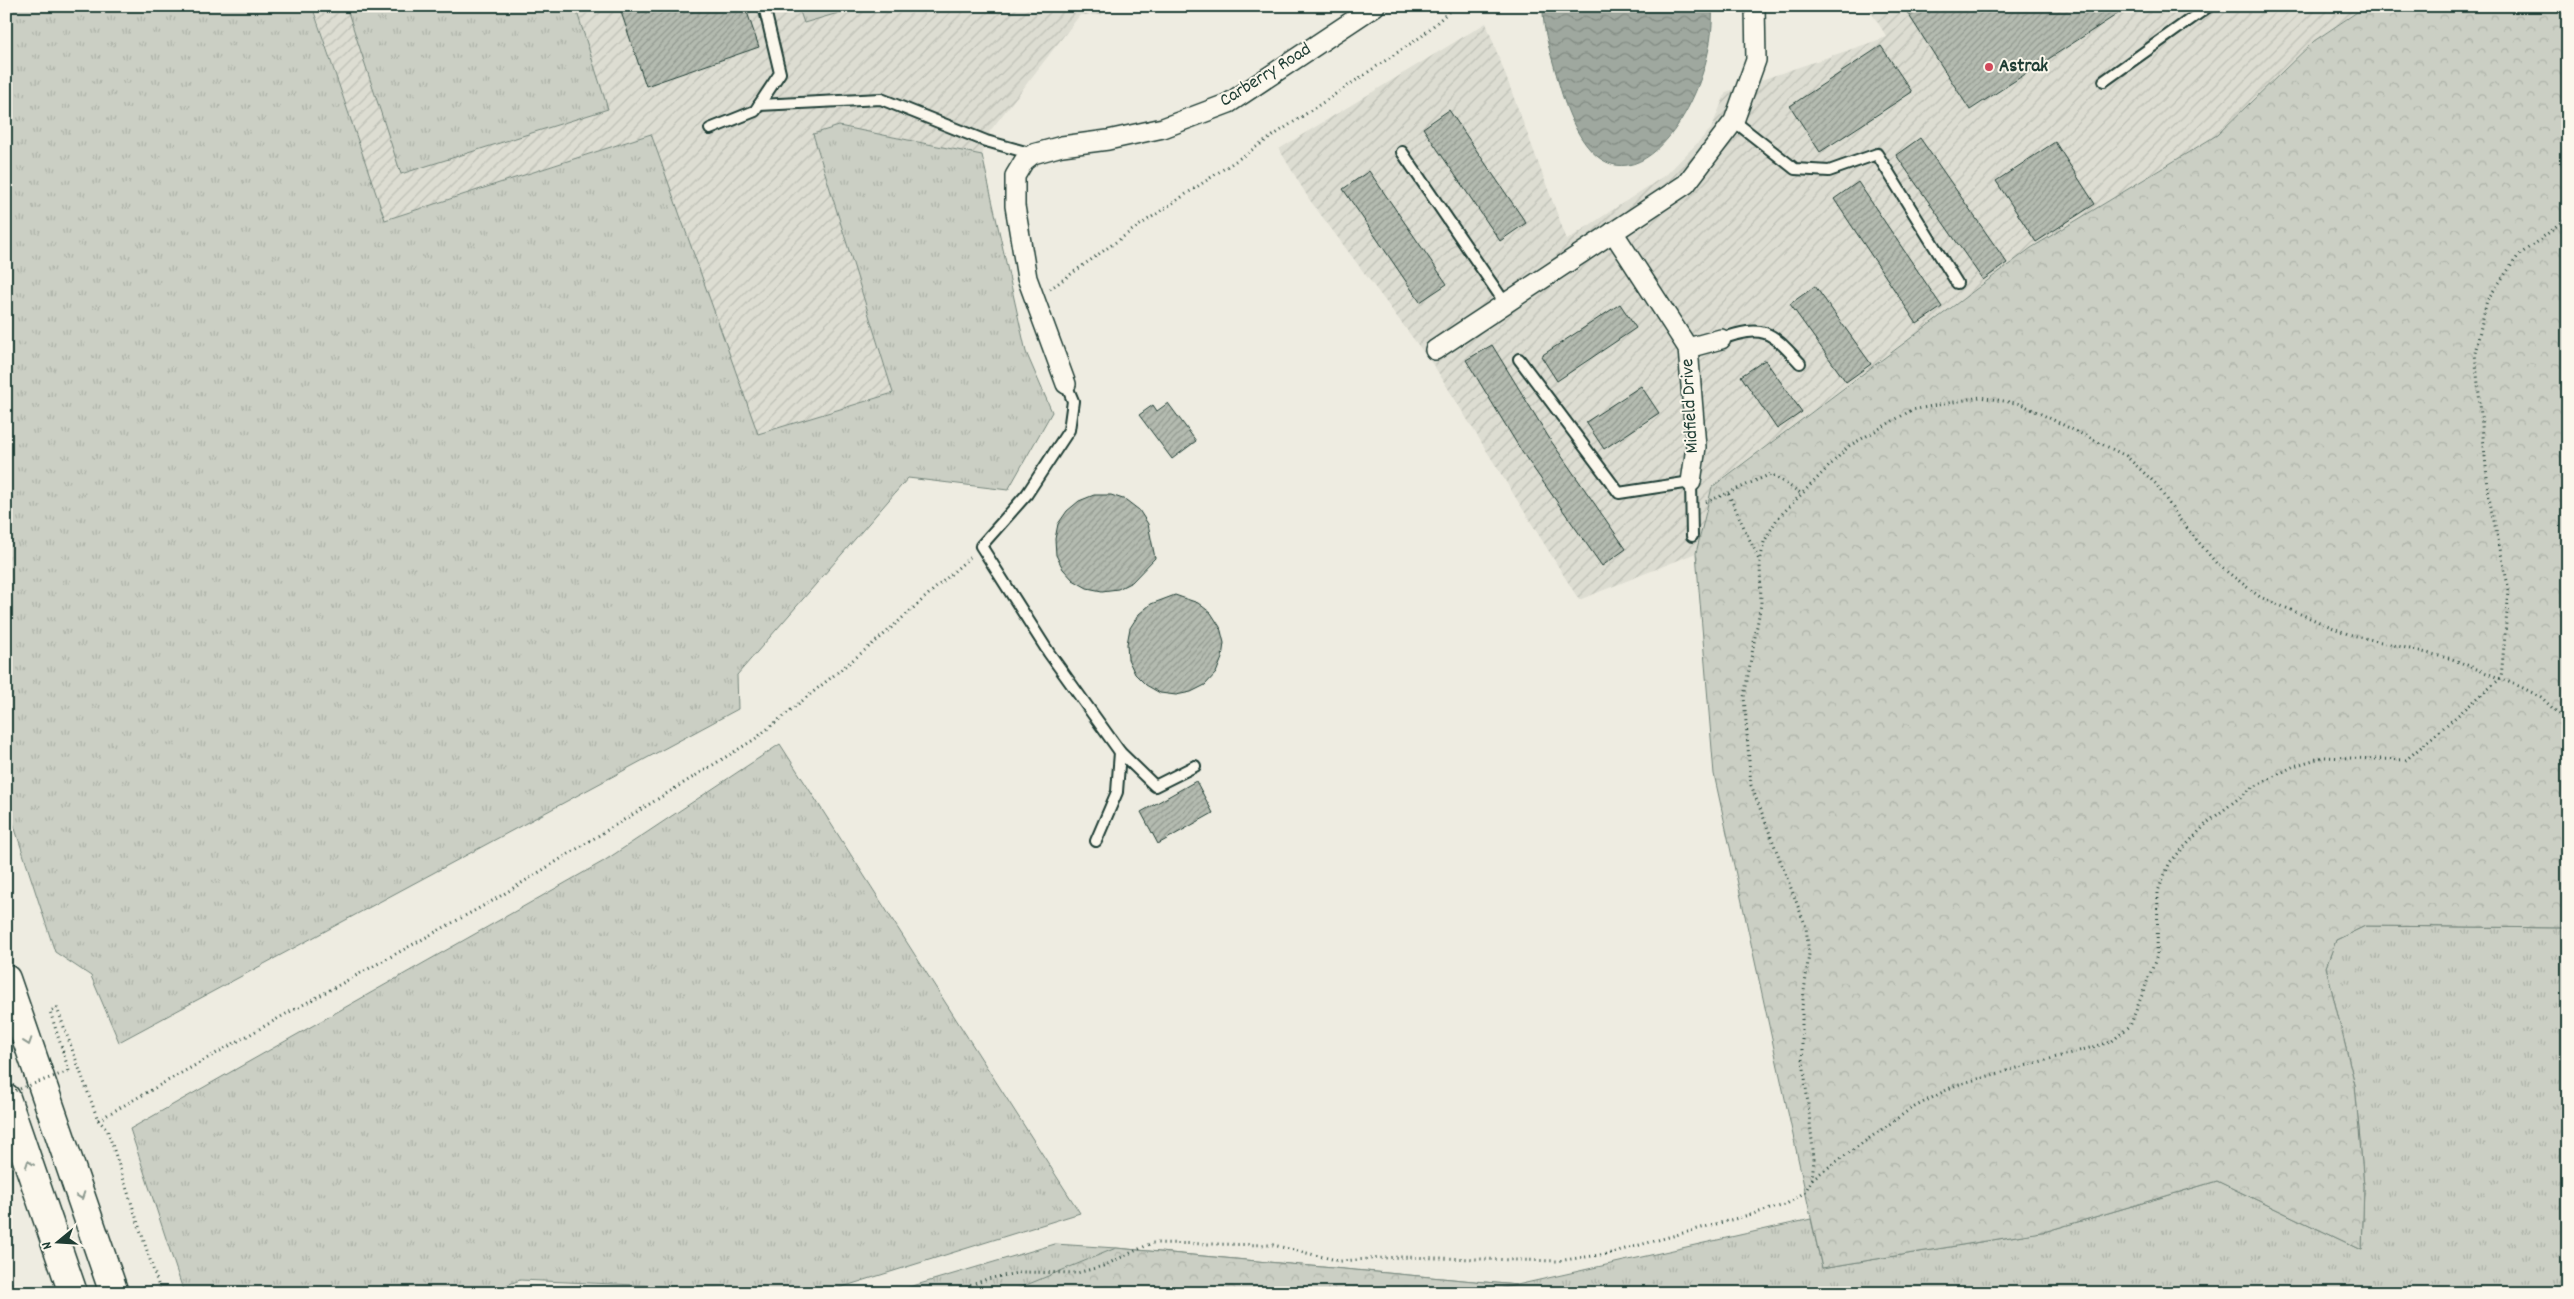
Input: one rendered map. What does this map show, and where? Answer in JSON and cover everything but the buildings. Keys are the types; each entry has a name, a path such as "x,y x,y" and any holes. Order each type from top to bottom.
{"highway":[{"path":"6,979 114,1293"},
{"path":"6,1098 73,1293"}],"street":[{"name":"Carberry Road","path":"1033,154 1163,128 1229,103 1375,6"},
{"path":"1435,350 1686,184 1734,121 1756,60 1755,6"},
{"path":"1033,154 1024,160 1015,176 1015,206 1027,278 1066,384"},
{"name":"Midfield Drive","path":"1613,232 1688,348 1696,447 1691,482"},
{"path":"1688,348 1721,339"}],"lane":[{"path":"710,129 755,111 780,73 764,6"},
{"path":"2104,81 2209,6"},
{"path":"759,105 881,99 986,141 1033,154"},
{"path":"1734,121 1796,169 1829,171 1877,154 1957,283"},
{"path":"1402,152 1505,303"},
{"path":"1721,339 1758,330 1774,336 1800,362"},
{"path":"1519,360 1620,492 1691,482 1692,536"},
{"path":"1066,384 1073,401 1069,430 1027,494 980,546 1049,653 1120,752 1155,786 1195,766"},
{"path":"1096,841 1117,792 1120,752"},
{"path":"6,1287 10,1293"}],"path":[{"path":"1035,299 1134,229 1422,36 1455,6"},
{"path":"952,1293 987,1279 1022,1272 1077,1274 1103,1266 1152,1243 1273,1245 1340,1261 1399,1257 1557,1261 1598,1255 1785,1205 1804,1192 1812,1179 1909,1110 1956,1085 2111,1042 2130,1026 2157,956 2158,891 2170,862 2208,822 2252,788 2294,766 2322,757 2406,760 2501,678 2509,590 2489,498 2475,353 2487,300 2518,256 2568,218"},
{"path":"1812,1179 1814,1159 1802,1050 1802,1007 1809,954 1806,927 1751,785 1744,697 1760,604 1760,562 1764,542 1777,519 1849,446 1912,410 1980,397 2021,404 2126,456 2156,484 2180,520 2217,564 2260,597 2348,634 2452,659 2501,678 2541,697 2568,723"},
{"path":"1691,508 1771,474 1802,494"},
{"path":"1728,493 1760,562"},
{"path":"98,1120 494,900 755,739 880,638 980,546"},
{"path":"6,1094 69,1071 50,1011 57,1008 98,1120 107,1129 161,1293"}],"shaded area":[{"path":"313,6 1105,6 1102,15 1080,15 990,131 982,155 839,126 813,134 893,393 757,434 651,134 384,220"},
{"path":"1867,6 2366,6 2314,41 2217,135 2031,248 1712,486 1696,553 1579,600 1436,369 1309,199 1279,149 1486,23 1567,240 1667,174 1711,129 1726,92 1887,37"}],"green space":[{"path":"6,6 312,6 385,220 651,134 758,434 893,393 813,134 839,126 982,155 1026,352 1052,412 1008,490 908,478 737,675 738,709 119,1042 91,976 55,952 6,801"},
{"path":"346,6 575,6 608,109 401,174"},
{"path":"798,6 862,6 804,23"},
{"path":"2366,6 2568,6 2568,928 2365,926 2336,940 2326,967 2355,1085 2364,1186 2362,1250 2217,1181 2047,1231 1822,1268 1714,774 1696,553 1712,487 2031,248 2217,135 2314,41"},
{"path":"780,744 1080,1213 823,1293 520,1280 486,1293 184,1293 130,1129 604,861"},
{"path":"2365,926 2568,928 2568,1293 889,1293 1055,1244 1517,1285 1811,1219 1822,1268 2047,1231 2217,1181 2362,1250 2364,1186 2355,1085 2326,967 2336,940"},
{"path":"1116,1248 1517,1285 1481,1293 1007,1293"}],"water":[{"path":"1543,6 1712,6 1709,45 1698,86 1680,122 1657,150 1631,164 1605,161 1580,136 1559,84 1546,35"}],"place":[{"name":"Astrak","path":"1989,67"}]}
